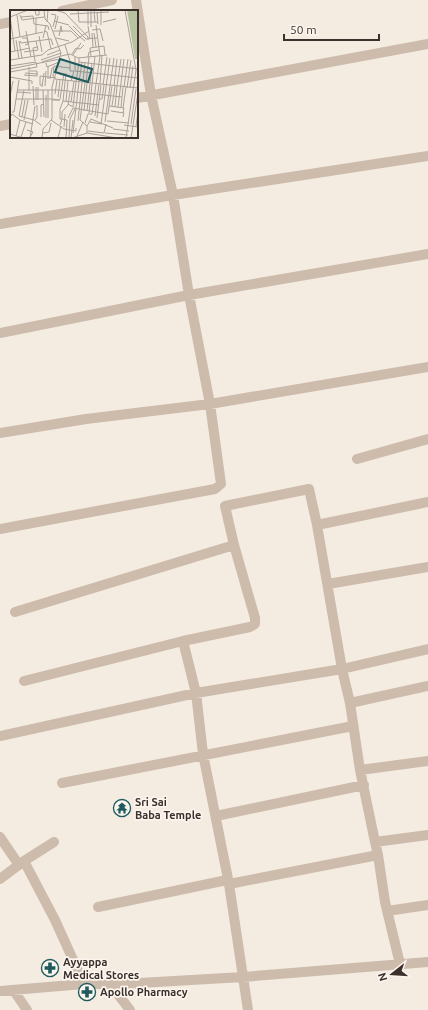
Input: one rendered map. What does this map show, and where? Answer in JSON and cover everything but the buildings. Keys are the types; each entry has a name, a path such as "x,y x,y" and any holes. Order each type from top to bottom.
{"street":[{"path":"67,10 112,0"},
{"path":"136,0 138,10"},
{"path":"0,529 215,489 221,484 210,404 189,295 173,195 152,95 138,12"},
{"path":"0,24 10,22"},
{"path":"138,98 428,44"},
{"path":"0,126 10,124"},
{"path":"0,224 173,195 428,156"},
{"path":"0,333 189,295 428,254"},
{"path":"0,433 86,419 210,404 428,367"},
{"path":"357,459 428,439"},
{"path":"24,681 182,641 250,627 255,624 255,618 234,545 225,506 309,489 328,584 342,669 350,703 360,770 374,842 378,855 387,911 400,964"},
{"path":"317,525 428,502"},
{"path":"15,612 234,545"},
{"path":"328,584 428,568"},
{"path":"182,641 196,693 203,754 228,882 248,1010"},
{"path":"0,736 196,693 342,669 428,649"},
{"path":"350,703 428,686"},
{"path":"62,783 203,754 353,726"},
{"path":"360,770 428,761"},
{"path":"216,816 364,785"},
{"path":"374,842 428,835"},
{"path":"0,837 22,863 55,920 84,984"},
{"path":"0,879 54,842"},
{"path":"98,907 378,855"},
{"path":"387,911 428,905"},
{"path":"0,991 84,984 242,977 428,962"},
{"path":"110,984 130,1010"},
{"path":"14,991 27,1010"}],"place":[{"name":"Sri Sai Baba Temple","path":"122,808"},
{"name":"Ayyappa Medical Stores","path":"50,968"},
{"name":"Apollo Pharmacy","path":"87,992"}]}
